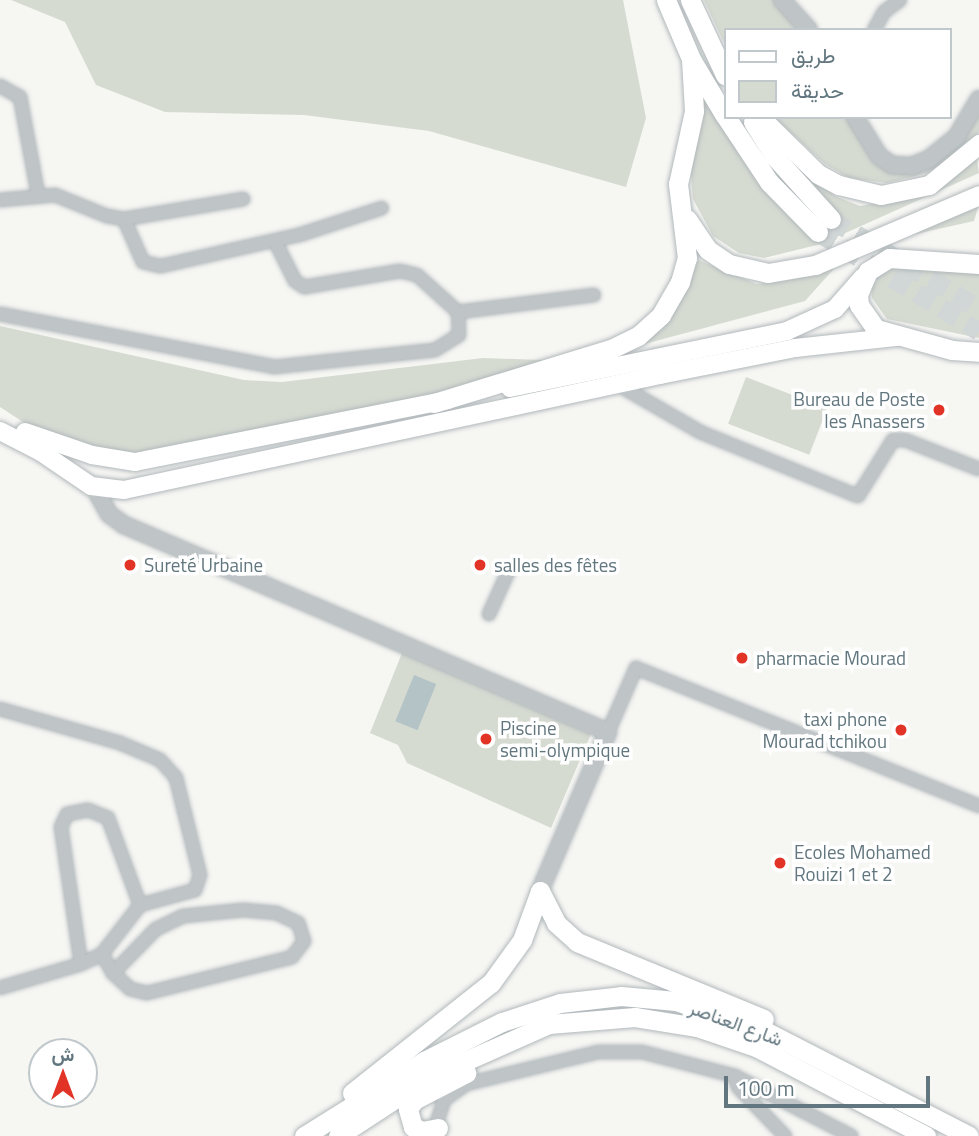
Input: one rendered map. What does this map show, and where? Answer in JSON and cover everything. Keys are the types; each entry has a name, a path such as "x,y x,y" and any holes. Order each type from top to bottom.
{"highway":[{"path":"690,0 724,73"},
{"path":"669,8 691,60 724,113"},
{"path":"434,403 611,349 638,337 661,315 680,282 687,258 680,167 694,111 691,60"},
{"path":"728,119 769,181 825,226 774,156 751,119"},
{"path":"762,119 818,174 839,184 881,195 929,185 979,144"},
{"path":"681,205 708,250 729,264 768,273 815,265 979,195"},
{"path":"950,260 979,246"},
{"path":"979,264 889,258 868,271 860,284 859,306 876,329 897,337 952,350 979,352"},
{"path":"952,350 979,362"},
{"path":"540,891 556,923 577,942 738,1005 929,1114"},
{"path":"295,1136 464,1008 491,983 522,940 540,891"},
{"name":"شارع العناصر","path":"304,1136 424,1061 502,1022 560,1003 621,996 676,1001 730,1017 969,1136"},
{"path":"338,1136 427,1078 549,1024 635,1017 697,1027 756,1047 926,1136"},
{"path":"440,1132 422,1131 413,1126 408,1109 414,1100 533,1039 549,1024"}],"main road":[{"path":"0,420 101,456 150,460 787,331 835,309 868,271"},
{"path":"0,431 92,485 124,490 617,383 795,348 897,337"},
{"path":"92,485 82,466 101,456"},
{"path":"92,485 114,477 101,456"}],"street":[{"path":"782,0 806,28"},
{"path":"875,28 884,12 900,0"},
{"path":"942,149 979,83"},
{"path":"0,86 20,97 38,194"},
{"path":"857,119 879,156 892,165 921,163 942,149 964,128 979,99"},
{"path":"0,200 38,194 55,195 107,216 124,219 243,199"},
{"path":"124,219 143,262 161,266 275,241 382,208"},
{"path":"0,314 274,367 435,350 459,335 458,312 425,279 408,272 304,286 295,281 275,241"},
{"path":"458,312 594,295"},
{"path":"617,383 701,432 858,496 893,440 905,440 979,469"},
{"path":"92,485 109,514 124,526 608,732"},
{"path":"489,614 509,570"},
{"path":"540,891 636,668 979,806"},
{"path":"0,709 120,743 160,760 176,778 201,875 195,890 140,905 102,954 82,964 0,988"},
{"path":"82,964 61,827 67,814 88,810 108,818 140,905"},
{"path":"102,954 113,973 130,989 160,991 292,957 304,941 298,922 277,913 243,910 183,916 156,929 113,973"},
{"path":"440,1132 444,1100 466,1084 598,1052 642,1052 735,1076 851,1136"},
{"path":"735,1076 738,1087 785,1136"}],"green space":[{"path":"11,0 623,0 646,118 626,187 429,131 304,115 165,112 96,85 65,22"},
{"path":"704,0 777,0 798,28 724,28 724,43"},
{"path":"704,100 757,181 811,234 834,209 793,164 835,196 860,206 929,193 977,159 979,173 821,244 764,258 739,253 713,236 693,199 691,174"},
{"path":"979,103 979,132 954,156 927,173 887,183 849,178 825,164 776,119 848,119 873,159 925,169 952,149"},
{"path":"979,204 974,221 898,238"},
{"path":"698,260 757,284 785,281 840,262 805,301 637,346 686,291"},
{"path":"889,266 979,270 979,338 887,319 872,298 871,287"},
{"path":"0,326 244,380 282,382 483,358 542,360 558,373 130,458 43,435 0,407"},
{"path":"746,377 827,408 809,455 728,424"},
{"name":"Piscine semi-olympique","path":"402,653 591,734 551,828 407,763 398,745 370,733"}],"shaded area":[{"path":"414,675 436,684 418,730 395,721"}],"tunnel":[{"path":"831,219 979,308"},
{"path":"818,232 979,331"}],"place":[{"name":"Bureau de Poste les Anassers","path":"939,410"},
{"name":"Sureté Urbaine","path":"130,565"},
{"name":"salles des fêtes","path":"480,565"},
{"name":"pharmacie Mourad","path":"742,658"},
{"name":"taxi phone Mourad tchikou","path":"901,730"},
{"name":"Piscine semi-olympique","path":"486,739"},
{"name":"Ecoles Mohamed Rouizi 1 et 2","path":"780,863"}]}
